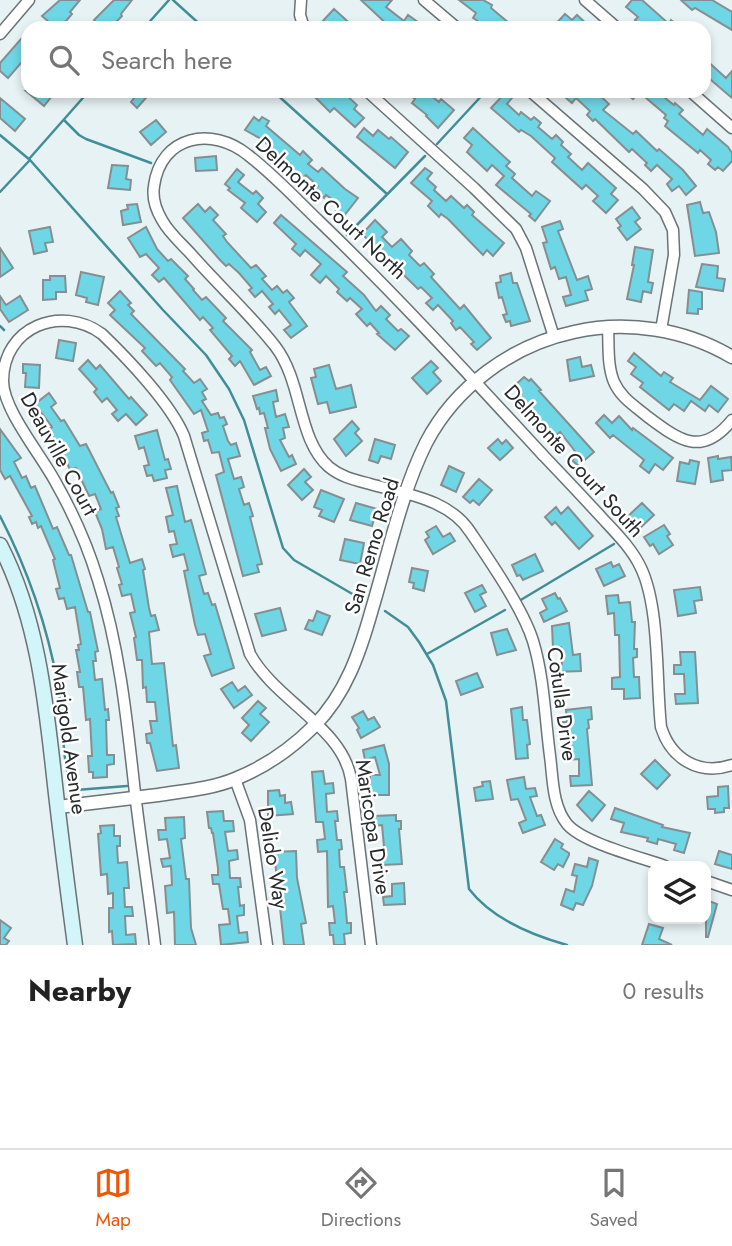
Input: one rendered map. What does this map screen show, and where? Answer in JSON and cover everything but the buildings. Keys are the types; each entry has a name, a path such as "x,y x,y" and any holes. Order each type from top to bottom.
{"main road":[{"name":"Marigold Avenue","path":"0,545 13,571 33,635 46,705 75,945"}],"street":[{"path":"0,34 29,0"},
{"path":"302,0 302,21"},
{"path":"424,0 449,21"},
{"path":"585,0 609,21"},
{"path":"375,98 516,229 526,248 554,337"},
{"path":"538,98 643,189 665,212 673,230 674,255 662,330"},
{"path":"698,98 732,128"},
{"name":"Delmonte Court North","path":"407,494 350,478 334,471 323,461 312,443 290,371 276,348 167,227 159,214 153,191 163,160 177,146 199,138 224,140 236,145 379,278 475,381"},
{"name":"Deauville Court","path":"136,797 118,659 98,580 67,502 4,395 2,379 9,352 21,337 45,323 73,320 93,327 109,341 173,414 184,436 250,654 265,677 316,725"},
{"path":"608,327 610,368 618,390 626,400 672,435 682,440 703,442 719,434 732,420"},
{"name":"San Remo Road","path":"58,807 210,787 235,779 280,755 316,725 352,672 407,494 418,462 432,434 444,414 475,381 514,354 554,337 608,327 662,330 697,340 732,357"},
{"name":"Delmonte Court South","path":"475,381 625,543 638,561 650,598 660,717 667,743 678,756 693,765 712,769 732,765"},
{"name":"Cotulla Drive","path":"407,494 447,508 462,520 526,623 539,668 556,800 566,823 583,836 650,861"},
{"name":"Maricopa Drive","path":"316,725 338,747 348,765 371,945"},
{"name":"Delido Way","path":"235,779 250,820 267,945"},
{"path":"136,797 155,945"},
{"path":"711,883 732,890"}],"waterway":[{"path":"150,21 169,0"},
{"path":"173,0 196,21"},
{"path":"29,159 83,98"},
{"path":"281,98 387,194"},
{"path":"437,144 480,98"},
{"path":"64,120 86,139 151,163"},
{"path":"0,135 30,160 206,355 229,389 244,420 283,548 294,560 361,599"},
{"path":"347,235 425,156"},
{"path":"0,192 29,161"},
{"path":"0,326 4,330"},
{"path":"0,516 28,577 48,641 58,685 71,787 76,790 127,786"},
{"path":"519,601 614,544"},
{"path":"427,654 505,610"},
{"path":"385,611 408,627 419,642 433,665 446,701 469,889 478,900 513,925 567,945"}]}
